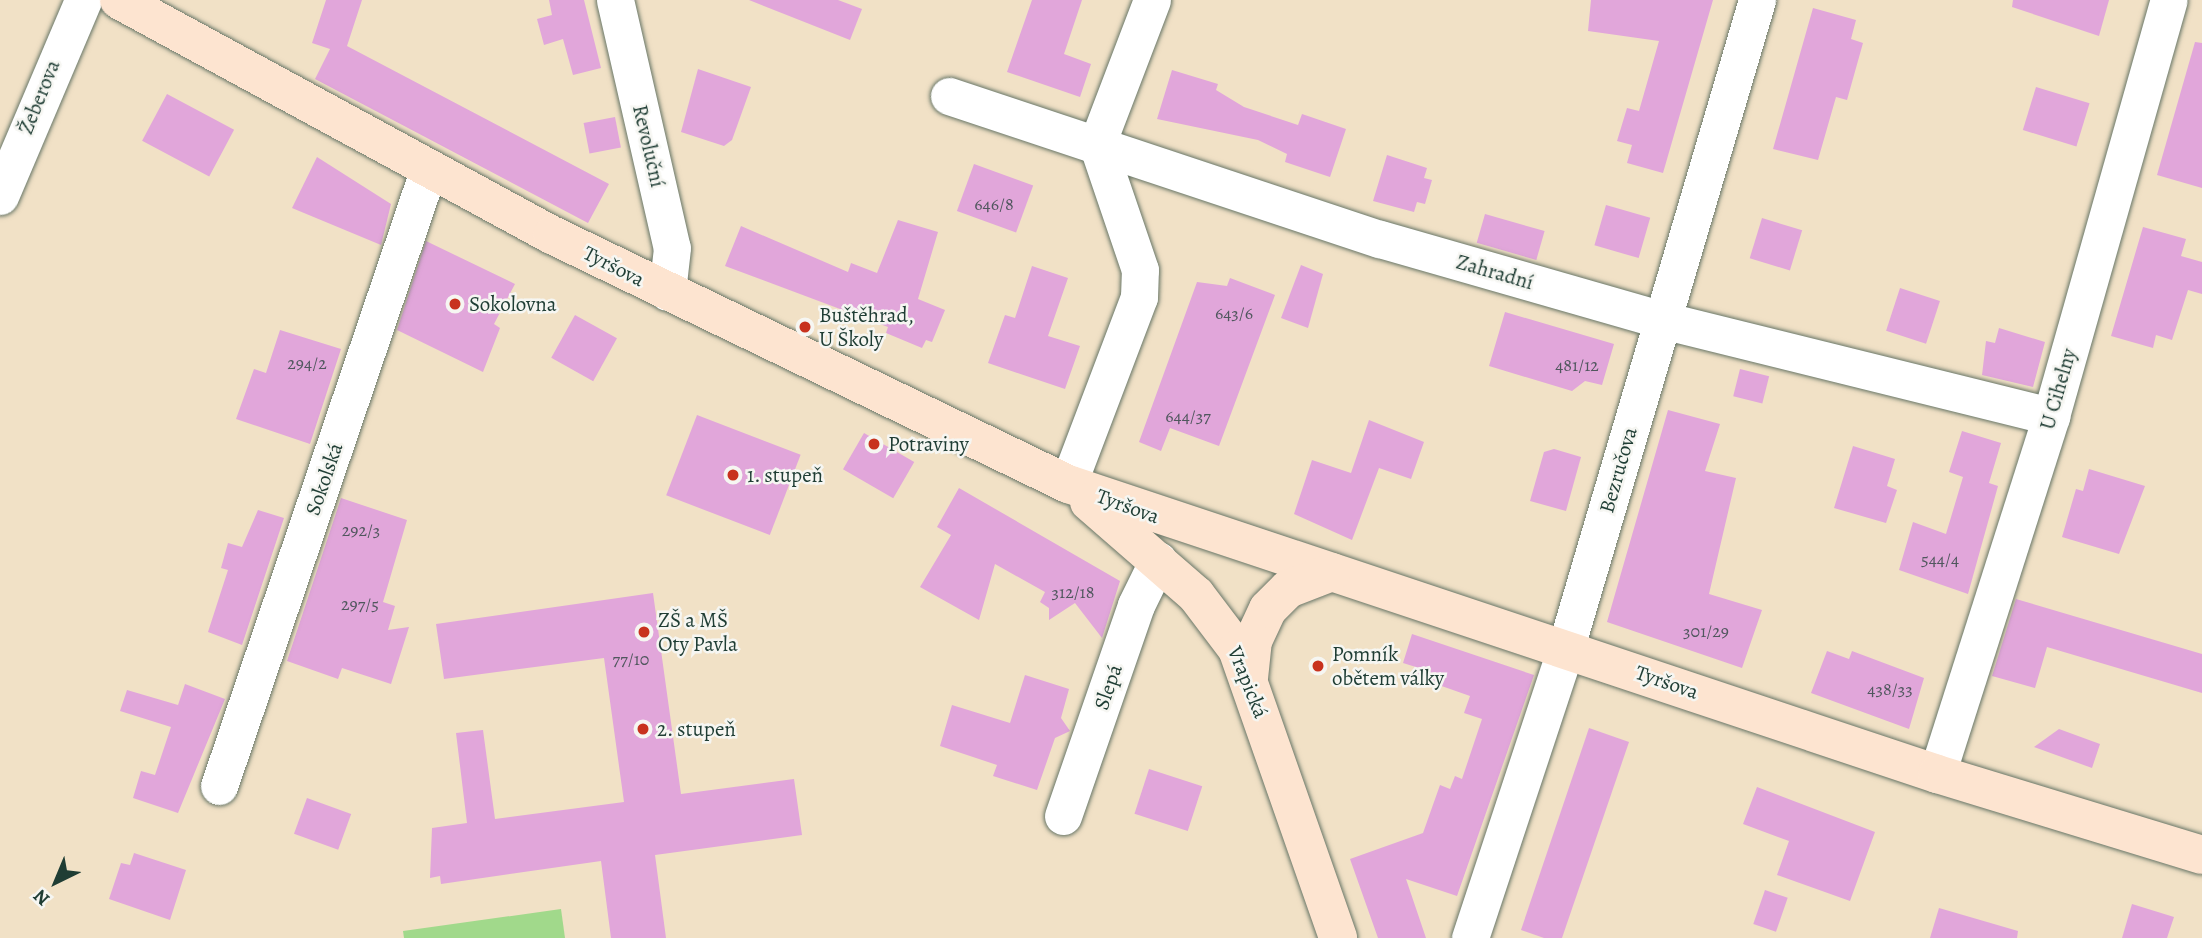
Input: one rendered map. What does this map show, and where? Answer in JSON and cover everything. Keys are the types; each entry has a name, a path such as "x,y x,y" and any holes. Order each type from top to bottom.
{"street":[{"name":"Žeberova","path":"0,196 83,0"},
{"name":"Tyršova","path":"119,0 428,171 667,292 1068,484 1566,647 1937,774 2202,855"},
{"name":"Revoluční","path":"614,0 673,248 667,292"},
{"path":"1068,484 1142,283 1097,144 1152,0"},
{"name":"Bezručova","path":"1470,938 1566,647 1757,0"},
{"name":"U Cihelny","path":"1937,774 2051,416 2169,0"},
{"name":"Zahradní","path":"949,96 1346,229 1662,320 2051,416"},
{"name":"Sokolská","path":"219,786 428,171"},
{"name":"Vrapická","path":"1068,484 1158,560 1220,623 1249,678 1338,938"},
{"name":"Slepá","path":"1063,816 1136,605 1158,560"},
{"path":"1249,678 1253,641 1268,609 1288,589 1332,572"}],"green space":[{"path":"561,909 565,938 404,938 403,931"}],"building":[{"path":"326,0 362,0 347,46 609,184 588,223 315,79 330,49 312,43"},
{"path":"549,0 584,0 601,68 573,75 563,39 544,45 537,19 552,15"},
{"path":"749,0 838,0 862,9 850,40"},
{"path":"1032,0 1082,0 1064,54 1091,64 1080,97 1007,72"},
{"path":"1591,0 1713,0 1663,173 1627,163 1632,145 1617,141 1627,108 1639,111 1659,41 1588,31"},
{"path":"2013,0 2109,0 2099,36 2012,7"},
{"path":"1813,8 1856,20 1851,39 1863,43 1847,100 1836,97 1818,160 1773,149"},
{"path":"2195,42 2202,43 2202,188 2157,175"},
{"path":"698,69 751,87 732,140 724,146 681,132"},
{"path":"1172,70 1218,84 1216,90 1244,107 1298,125 1302,114 1346,129 1330,177 1285,162 1287,154 1258,140 1157,119"},
{"path":"2036,87 2090,103 2076,146 2023,130"},
{"path":"167,94 234,130 209,176 142,141"},
{"path":"615,117 621,147 590,154 584,123"},
{"path":"1387,155 1427,168 1424,178 1432,180 1425,204 1417,202 1414,212 1373,201"},
{"path":"317,157 391,204 381,245 292,208"},
{"path":"974,164 1033,186 1016,233 957,211"},
{"path":"1606,205 1650,218 1639,258 1594,245"},
{"path":"1485,214 1545,231 1536,260 1477,243"},
{"path":"1762,218 1802,230 1790,270 1750,258"},
{"path":"898,220 938,232 918,299 945,310 932,342 926,340 922,348 886,333 888,327 725,266 741,226 848,272 851,263 877,273"},
{"path":"2143,227 2186,239 2181,256 2202,262 2202,294 2188,290 2172,340 2156,335 2153,348 2111,336"},
{"name":"Sokolovna","path":"426,241 515,284 494,324 500,328 483,372 397,330"},
{"path":"1301,265 1323,274 1308,328 1281,318"},
{"path":"1032,266 1068,278 1048,336 1080,346 1065,389 988,363 1005,315 1015,318"},
{"path":"1230,278 1275,295 1219,446 1170,428 1161,451 1139,442 1197,282 1227,286"},
{"path":"1900,288 1940,301 1926,344 1886,331"},
{"path":"1505,312 1614,344 1602,385 1585,381 1572,391 1489,366"},
{"path":"575,315 617,338 593,381 551,358"},
{"path":"1999,328 2045,342 2033,387 1982,375 1986,341 1995,343"},
{"path":"280,330 341,349 310,444 236,419 254,369 266,373"},
{"path":"1740,369 1769,376 1762,403 1733,396"},
{"path":"1668,410 1720,424 1705,471 1736,478 1709,594 1762,610 1742,668 1607,622"},
{"name":"1. stupeň","path":"697,415 801,455 770,535 666,495"},
{"path":"1369,420 1424,442 1411,479 1379,468 1352,540 1294,514 1312,460 1351,473"},
{"path":"1962,431 2001,443 1989,483 1998,486 1968,594 1899,570 1913,522 1946,534 1963,477 1949,472"},
{"path":"864,433 914,462 893,498 843,469"},
{"path":"1853,446 1895,459 1887,486 1897,490 1886,523 1834,508"},
{"path":"1554,449 1581,457 1566,511 1530,501 1544,452"},
{"path":"2089,469 2145,486 2119,554 2062,537 2076,489 2083,491"},
{"path":"959,488 1120,581 1102,638 1075,603 1049,620 1049,608 1040,602 1045,592 995,564 979,620 920,587 951,535 937,527"},
{"path":"341,498 407,520 383,602 395,606 388,630 409,627 391,684 342,668 338,679 287,661"},
{"path":"258,510 284,518 242,645 208,632 228,570 221,568 228,543 242,547"},
{"name":"2. stupeň","path":"653,593 681,794 794,779 802,835 655,855 666,938 611,938 601,861 441,884 440,876 430,878 432,828 467,823 456,733 483,730 495,819 624,802 604,658 444,679 436,624"},
{"path":"2016,599 2202,654 2202,693 2047,647 2035,688 1992,676"},
{"path":"1412,634 1534,675 1457,896 1406,879 1426,938 1378,938 1350,859 1423,833 1440,785 1450,789 1455,776 1462,779 1482,719 1464,713 1470,696 1416,677 1419,668 1403,663"},
{"path":"1827,651 1849,659 1852,651 1924,678 1909,729 1811,693"},
{"path":"1025,675 1069,689 1061,718 1070,731 1055,738 1037,790 993,776 997,765 940,746 952,705 1010,723"},
{"path":"185,684 225,699 178,813 133,798 141,771 155,775 171,727 120,711 127,690 178,705"},
{"path":"1589,728 1629,742 1562,938 1544,938 1521,930"},
{"path":"2059,729 2100,744 2092,768 2034,747"},
{"path":"1149,769 1202,786 1188,831 1134,814"},
{"path":"1757,787 1875,832 1850,901 1777,875 1789,841 1743,824"},
{"path":"307,798 351,814 338,850 294,834"},
{"path":"134,853 186,870 170,920 109,899 121,863 130,865"},
{"path":"1765,890 1788,898 1776,932 1753,924"},
{"path":"2132,904 2174,917 2167,938 2122,938"},
{"path":"1939,908 2018,931 2017,938 1930,938"}],"place":[{"name":"Sokolovna","path":"455,304"},
{"name":"Buštěhrad, U Školy","path":"805,327"},
{"name":"Potraviny","path":"874,444"},
{"name":"1. stupeň","path":"733,475"},
{"name":"ZŠ a MŠ Oty Pavla","path":"644,632"},
{"name":"Pomník obětem války","path":"1318,666"},
{"name":"2. stupeň","path":"643,729"}]}
